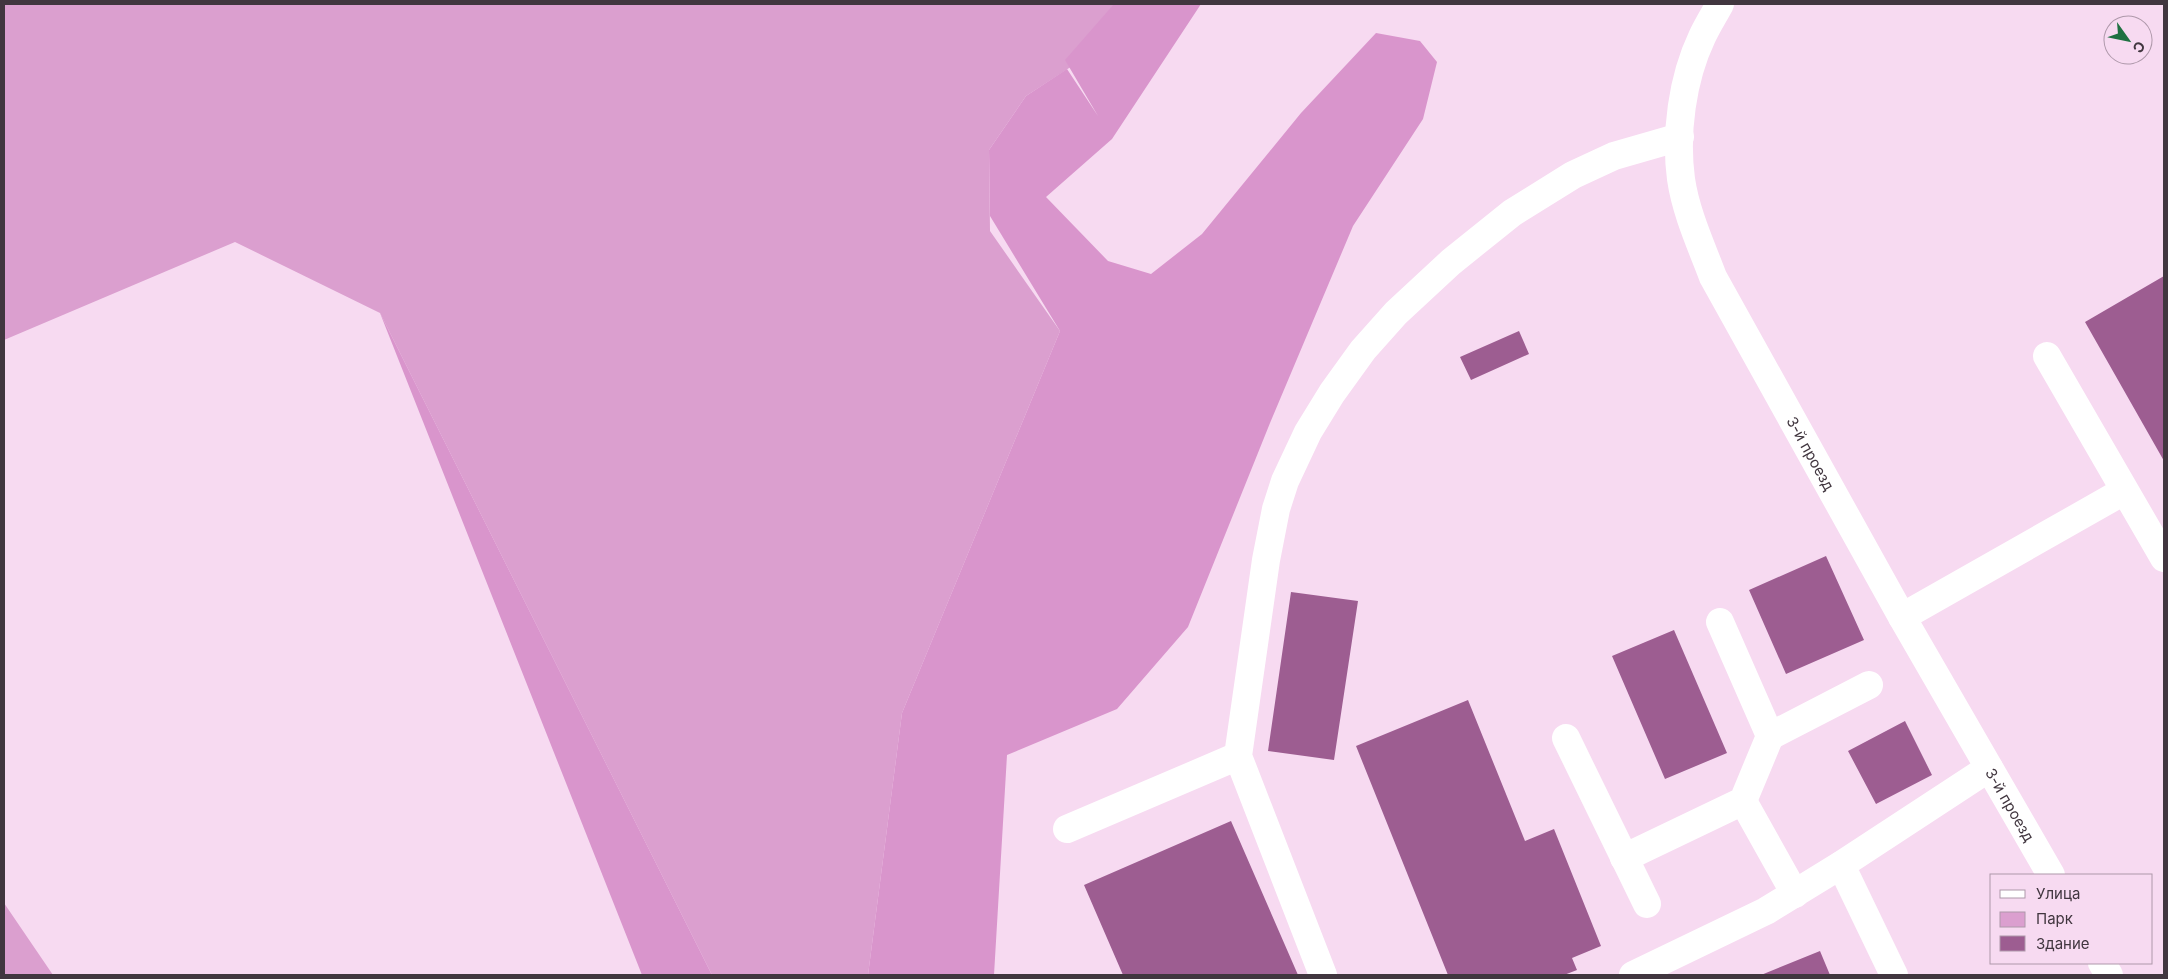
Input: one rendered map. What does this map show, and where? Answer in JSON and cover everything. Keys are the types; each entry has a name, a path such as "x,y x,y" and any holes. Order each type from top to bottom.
{"street":[{"name":"3-й проезд","path":"1720,4 1701,38 1685,89 1680,138 1681,179 1692,223 1713,277 1902,617 2051,874"},
{"path":"1323,975 1238,756 1266,560 1276,509 1286,480 1308,432 1332,393 1363,350 1396,313 1451,262 1512,213 1573,175 1614,156 1680,138"},
{"path":"2048,356 2164,558"},
{"path":"1902,617 2124,491"},
{"path":"1720,622 1770,736"},
{"path":"1624,858 1743,801 1770,736 1869,685"},
{"path":"1566,738 1647,904"},
{"path":"1067,829 1238,756"},
{"path":"1633,975 1766,911 1841,866 1989,768"},
{"path":"1743,801 1795,894"},
{"path":"1841,866 1894,975"},
{"path":"2103,964 2110,975"}],"green space":[{"path":"4,4 1152,4 1106,44 1026,96 989,150 990,231 1060,331 902,713 868,975 712,975 380,313 235,242 4,340"},
{"path":"4,903 53,975 4,975"}],"shaded area":[{"path":"1114,4 1201,4 1112,139 1046,197 1108,261 1151,274 1202,234 1301,113 1376,33 1420,41 1437,62 1423,119 1353,226 1270,423 1188,627 1117,709 1007,755 994,975 868,975 902,713 1060,331 990,216 989,150 1026,96 1067,69 1098,116 1065,60"},
{"path":"380,313 712,975 642,975"}],"building":[{"path":"2164,276 2164,461 2085,322"},
{"path":"1519,331 1529,354 1471,380 1460,357"},
{"path":"1826,556 1864,640 1786,674 1749,590"},
{"path":"1291,592 1358,601 1334,760 1268,751"},
{"path":"1674,630 1727,753 1665,779 1612,656"},
{"path":"1468,700 1525,841 1554,829 1601,946 1572,958 1577,970 1564,975 1448,975 1356,746"},
{"path":"1905,721 1932,775 1876,804 1848,751"},
{"path":"1231,821 1298,975 1123,975 1084,885"},
{"path":"1820,951 1830,975 1761,975"}]}
